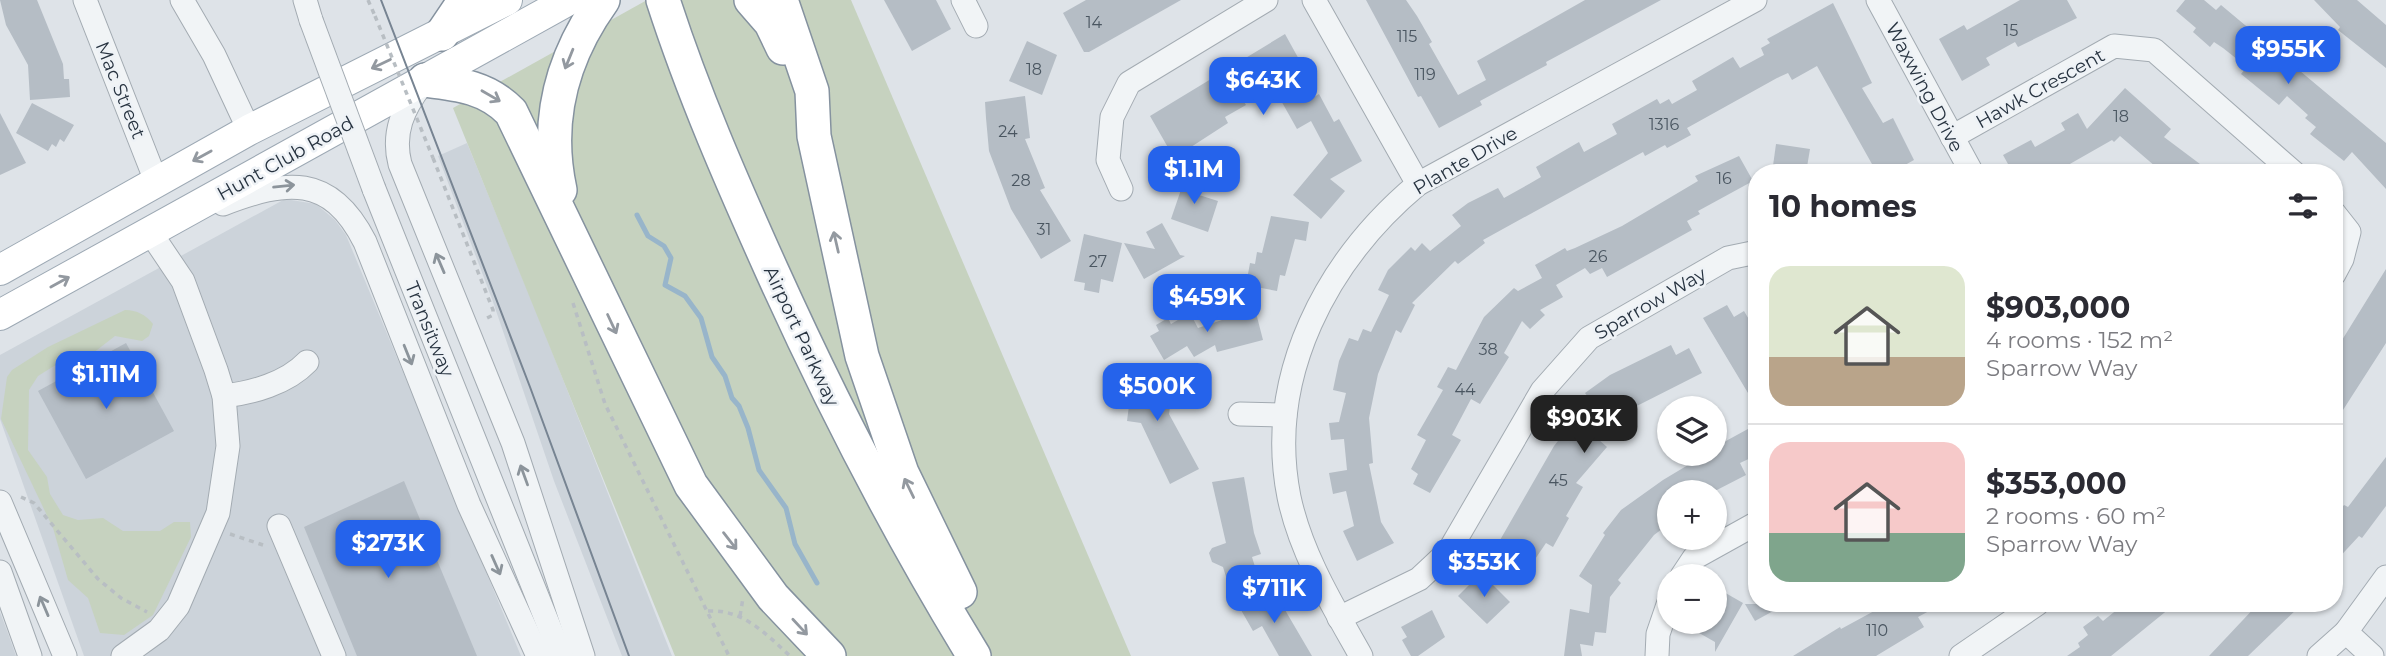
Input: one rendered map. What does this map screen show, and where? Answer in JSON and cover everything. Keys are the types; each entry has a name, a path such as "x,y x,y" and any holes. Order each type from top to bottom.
{"highway":[{"path":"442,34 464,0"},
{"path":"583,262 558,181 554,145 555,108 573,49 603,0"},
{"path":"751,0 780,39 814,136 850,309 878,407 902,473 952,578 995,656"},
{"path":"782,0 812,91 814,136"},
{"name":"Airport Parkway","path":"667,11 727,170 835,409 877,489 974,656"},
{"path":"424,95 477,89 490,94 511,111 691,485 773,597 829,656"}],"main road":[{"name":"Hunt Club Road","path":"3,267 249,130 507,0"},
{"name":"Hunt Club Road","path":"3,315 150,232 424,95 569,0"}],"street":[{"name":"Mac Street","path":"85,0 156,181"},
{"path":"182,0 214,55 249,130"},
{"path":"963,0 976,26"},
{"path":"1121,190 1108,160 1112,117 1129,83 1266,0"},
{"path":"1314,0 1418,184"},
{"name":"Plante Drive","path":"1361,656 1322,587 1290,499 1284,458 1285,415 1291,376 1310,323 1336,273 1390,207 1418,184 1755,0"},
{"name":"Waxwing Drive","path":"1878,0 1967,164"},
{"name":"Transitway","path":"308,10 374,189 561,656"},
{"name":"Hawk Crescent","path":"1952,137 2114,46 2154,50 2284,164"},
{"name":"Transitway","path":"424,95 411,97 400,122 396,141 400,164 513,443 583,656"},
{"name":"Transitway","path":"150,232 257,191 293,184 321,193 342,207 365,242 469,505 538,656"},
{"path":"2343,224 2349,232 2343,255"},
{"path":"123,656 163,626 178,606 218,513 226,469 224,396 183,281 150,232"},
{"name":"Sparrow Way","path":"1339,618 1419,579 1449,551 1542,391 1589,338 1728,258 1748,254"},
{"path":"1240,414 1285,415"},
{"path":"10,499 65,656"},
{"path":"279,526 334,656"},
{"path":"1691,564 1695,558 1748,528"},
{"path":"0,572 30,656"},
{"path":"2319,656 2346,632 2386,577"},
{"path":"1961,656 2025,612"},
{"path":"2346,632 2372,656"},
{"path":"1657,656 1658,634"}],"path":[{"path":"368,0 493,310 488,319 478,315"},
{"path":"414,131 424,95"},
{"path":"571,297 605,404 729,656"},
{"path":"10,499 34,503 98,579 121,598 141,607 163,626"},
{"path":"212,528 263,545"},
{"path":"708,611 722,610 740,615 790,656"}],"shaded area":[{"path":"467,143 672,656 622,656 554,481 492,299 438,156"},
{"path":"285,199 316,204 335,220 346,235 521,656 84,656 0,419 0,355"},
{"path":"0,612 9,636 16,656 0,656"}],"green space":[{"path":"647,0 851,0 1131,656 675,656 453,108"},
{"path":"125,310 137,312 153,324 149,336 142,341 115,336 88,357 54,366 38,376 29,390 28,450 47,477 50,494 63,515 78,520 103,518 123,531 160,531 174,522 190,522 191,537 153,615 124,635 100,633 88,598 68,580 53,528 1,419 7,377 12,370 48,347"}],"building":[{"path":"0,0 37,0 63,64 64,79 69,79 70,97 30,100 28,65 6,25"},
{"path":"884,0 936,0 951,29 912,51"},
{"path":"1086,0 1181,0 1089,52 1084,52 1063,13"},
{"path":"1366,0 1406,0 1432,42 1429,44 1458,95 1486,80 1477,61 1585,0 1661,0 1546,62 1547,65 1480,101 1482,105 1439,128 1421,96 1418,97"},
{"path":"2020,0 2067,0 2077,18 2018,47 2015,42 1986,58 1990,65 1962,81 1939,39 1964,25 1967,30"},
{"path":"2185,0 2204,0 2216,10 2221,5 2386,143 2386,189 2352,152 2344,161 2310,134 2316,127 2305,118 2308,115 2287,96 2279,105 2241,74 2247,67 2214,42 2210,47 2193,32 2196,28 2176,11"},
{"path":"2314,0 2357,0 2386,25 2386,68 2338,30 2340,27"},
{"path":"1833,3 1872,83 1862,88 1883,123 1893,118 1914,160 1907,164 1872,164 1817,66 1792,80 1788,73 1777,78 1687,128 1691,135 1645,156 1643,152 1483,240 1485,243 1458,264 1455,261 1412,303 1415,305 1401,333 1396,330 1378,374 1369,418 1373,463 1369,464 1381,522 1394,543 1357,561 1343,531 1354,526 1346,491 1333,494 1329,473 1347,470 1344,439 1331,440 1329,423 1339,422 1346,393 1333,390 1339,361 1349,338 1358,341 1363,329 1371,332 1389,295 1378,290 1388,270 1411,247 1415,251 1422,243 1430,251 1461,226 1452,215 1468,203 1498,188 1504,198 1541,177 1536,167 1579,142 1584,152 1617,134 1612,124 1657,99 1660,104 1669,99 1672,104 1697,90 1692,81 1733,57 1740,68 1764,55 1761,48 1770,43 1767,39"},
{"path":"1285,34 1301,63 1294,67 1311,99 1319,94 1334,122 1339,119 1362,161 1330,179 1345,191 1321,219 1293,195 1328,153 1311,121 1297,129 1270,81 1241,97 1246,105 1225,117 1228,123 1174,158 1150,116"},
{"path":"1027,41 1057,55 1042,95 1009,81"},
{"path":"2125,88 2171,129 2164,137 2200,164 2153,164 2120,136 2114,142 2112,140 2070,164 2008,164 2003,155 2031,140 2035,147 2065,130 2061,123 2078,113 2087,129"},
{"path":"1025,96 1030,138 1025,139 1045,188 1040,190 1071,241 1041,259 1011,209 989,151 985,102"},
{"path":"32,103 74,125 64,142 60,139 56,147 52,144 48,151 16,133"},
{"path":"0,113 26,163 0,175"},
{"path":"1776,144 1810,149 1808,164 1773,164"},
{"path":"1739,156 1748,172 1748,184 1698,211 1700,214 1687,221 1692,230 1607,277 1602,268 1590,274 1585,268 1556,285 1563,297 1540,310 1545,315 1530,329 1522,321 1504,353 1509,357 1480,404 1471,399 1452,435 1461,440 1430,493 1413,484 1418,474 1411,469 1426,440 1417,435 1443,390 1437,387 1448,367 1456,370 1484,317 1514,288 1518,291 1542,278 1535,265 1565,248 1567,251 1575,248 1622,226 1698,181 1695,176"},
{"path":"1186,175 1204,181 1199,195 1218,201 1208,232 1171,219"},
{"path":"1271,216 1309,222 1306,241 1295,239 1285,276 1280,275 1277,291 1246,285 1250,263 1255,264 1257,252 1262,253"},
{"path":"1162,223 1180,255 1185,256 1144,279 1124,243 1155,249 1146,232"},
{"path":"1084,234 1122,243 1113,282 1101,279 1099,293 1084,290 1085,283 1074,281"},
{"path":"2386,269 2386,343 2343,410 2343,338"},
{"path":"1727,305 1734,317 1744,311 1748,318 1748,393 1703,318"},
{"path":"1255,309 1263,340 1217,352 1215,345 1194,357 1187,346 1164,360 1150,336 1159,331 1156,325 1168,318 1171,324 1190,313 1198,328"},
{"path":"126,343 174,431 86,479 38,391"},
{"path":"1671,345 1676,355 1689,348 1702,373 1619,415 1623,421 1598,439 1607,447 1576,483 1583,487 1566,516 1569,518 1553,547 1546,543 1521,580 1488,561 1554,446 1565,432 1575,440 1591,421 1579,403 1588,397 1585,393 1610,375"},
{"path":"1130,367 1160,371 1157,398 1171,399 1169,414 1199,469 1170,484 1141,423 1127,421 1130,398 1122,383 1123,371"},
{"path":"1748,429 1748,459 1740,463 1746,475 1727,485 1727,480 1663,480 1686,466 1727,466 1727,440"},
{"path":"2386,457 2386,506 2362,538 2359,536 2343,553 2343,506 2348,507"},
{"path":"1244,477 1254,533 1261,554 1252,557 1256,570 1227,580 1223,567 1212,562 1209,553 1212,548 1226,543 1212,482"},
{"path":"404,481 477,656 357,656 304,527"},
{"path":"1657,484 1657,533 1618,580 1621,583 1610,597 1606,633 1595,632 1593,646 1580,644 1582,656 1564,656 1570,609 1589,613 1592,585 1579,576 1605,535 1603,533 1621,510"},
{"path":"1481,573 1510,602 1487,624 1458,596"},
{"path":"1261,591 1268,603 1278,598 1312,656 1279,656 1262,626 1253,631 1237,603"},
{"path":"1727,594 1743,603 1727,631"},
{"path":"1432,610 1445,637 1418,656 1411,656 1402,640 1407,637 1401,627"},
{"path":"1750,612 1771,612 1755,621"},
{"path":"1872,612 1927,612 1918,617 1924,627 1876,656 1793,656 1840,627 1841,629"},
{"path":"2114,612 2165,612 2111,656 2067,656 2080,647 2078,643 2088,635 2083,627 2098,616 2103,621"},
{"path":"2250,612 2294,612 2248,656 2209,656"},
{"path":"1701,634 1725,634 1715,652 1715,642"}],"waterway":[{"path":"637,215 648,236 664,246 671,258 665,285 685,296 701,318 712,357 725,376 732,398 739,406 748,428 759,470 786,508 795,544 817,583"}],"tram line":[{"path":"381,0 530,387 629,656"}]}
